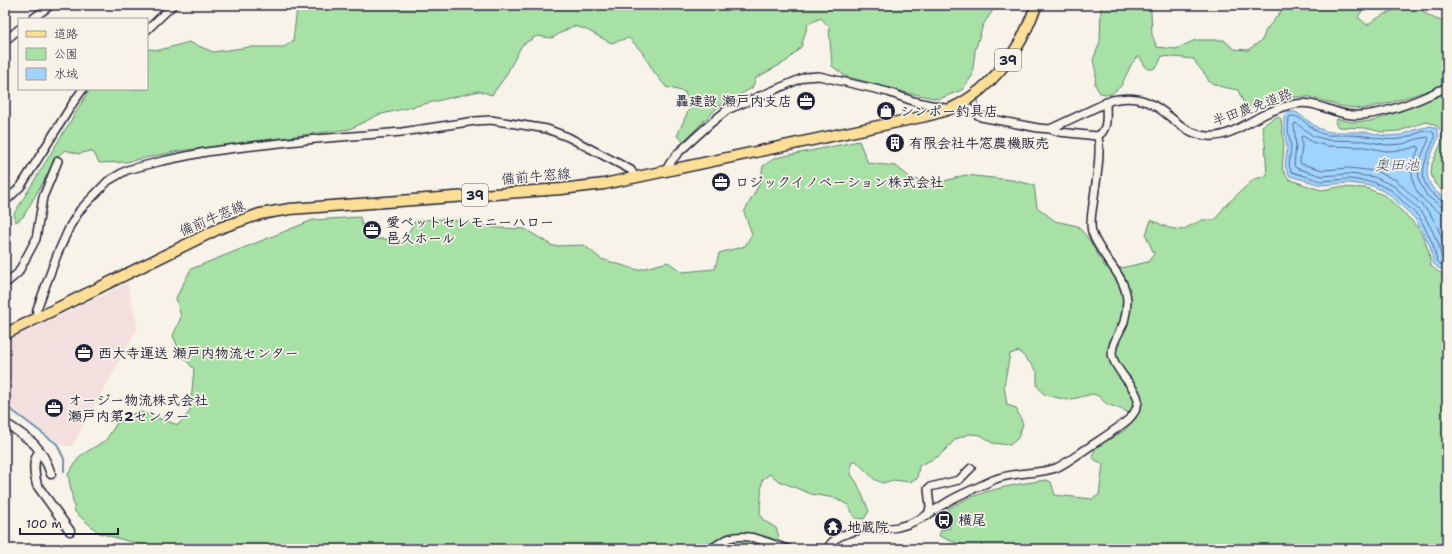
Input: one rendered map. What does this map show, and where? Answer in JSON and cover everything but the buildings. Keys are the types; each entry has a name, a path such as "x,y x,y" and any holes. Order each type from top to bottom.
{"main road":[{"name":"備前牛窓線","path":"5,334 220,228 260,214 290,209 561,189 604,184 926,116 949,109 973,95 999,72 1020,42 1037,5"}],"street":[{"path":"33,18 50,5"},
{"path":"148,29 173,5"},
{"path":"5,41 18,30"},
{"path":"666,170 678,153 727,110 805,77 819,76 888,92 949,109"},
{"name":"半田農免道路","path":"1050,129 1106,102 1122,98 1134,98 1159,107 1185,128 1196,134 1210,136 1224,134 1263,114 1287,105 1308,103 1344,114 1362,116 1375,114 1422,99 1447,87"},
{"path":"5,201 21,186 82,90"},
{"path":"963,102 973,112 981,117 1050,129 1058,132 1097,136 1102,134 1105,128 1106,102"},
{"path":"36,318 36,309 57,255 70,226 80,210 108,181 127,170 162,160 244,147 402,132 474,121 491,120 547,129 568,137 631,170 635,178"},
{"path":"828,549 835,539 859,530 897,527 909,524 928,515 957,497 998,478 1056,468 1066,463 1115,429 1130,418 1134,412 1138,403 1138,397 1134,389 1118,370 1112,351 1114,342 1124,322 1127,301 1126,290 1122,280 1096,242 1092,231 1091,219 1099,156 1099,140 1097,136"},
{"path":"5,284 18,273 36,239 43,197 58,161"},
{"path":"5,423 32,441 46,460 51,474"},
{"path":"40,451 36,455 34,467 37,485 70,531"},
{"path":"928,515 930,507 928,489 930,487 959,480 971,468"},
{"path":"711,549 726,539 741,537 753,538 788,549"}],"shaded area":[{"path":"127,283 138,328 72,446 64,446 24,418 5,399 5,342"}],"green space":[{"path":"299,5 1002,5 993,10 983,25 975,51 972,76 962,90 939,99 908,93 845,76 832,66 829,27 821,18 808,24 801,47 787,61 756,78 752,88 718,107 684,141 677,136 689,109 685,92 666,87 654,72 642,52 629,38 611,43 585,29 573,26 552,38 537,36 522,45 505,77 492,95 479,91 378,115 350,129 179,151 126,162 99,163 94,153 90,151 79,154 65,150 58,156 23,217 16,222 14,214 89,90 148,90 148,49 160,50 189,42 213,52 250,47 284,47 293,41 297,8"},
{"path":"1101,5 1150,5 1152,35 1157,47 1176,49 1195,40 1224,40 1234,49 1248,50 1262,40 1266,30 1286,5 1366,5 1358,17 1367,25 1391,11 1411,5 1417,5 1423,12 1430,16 1447,22 1447,82 1433,89 1389,103 1362,109 1340,106 1311,97 1293,97 1262,109 1245,106 1238,90 1222,87 1209,82 1206,75 1194,59 1162,56 1158,65 1153,69 1147,69 1139,56 1132,63 1121,86 1110,95 1100,93 1095,85 1096,73 1093,60 1100,42"},
{"path":"1447,91 1447,195 1435,184 1431,174 1432,164 1442,141 1442,131 1434,124 1426,122 1399,131 1382,132 1365,128 1338,127 1335,123 1337,119 1351,122 1373,121 1420,104"},
{"path":"1277,116 1281,119 1284,145 1282,169 1289,179 1321,190 1339,187 1366,188 1386,196 1413,222 1422,234 1429,252 1431,266 1445,275 1447,282 1447,549 964,549 961,545 939,536 941,530 950,528 948,509 971,497 996,489 1046,480 1051,482 1055,495 1092,499 1099,495 1103,464 1095,460 1092,456 1096,447 1124,431 1130,424 1128,412 1107,404 1098,396 1093,394 1068,400 1045,395 1037,386 1037,371 1019,351 1010,354 1004,386 1007,405 1016,408 1023,424 1018,438 1010,445 992,443 981,435 969,434 956,439 939,456 919,466 917,479 910,482 894,480 882,483 874,479 855,460 851,464 851,474 857,483 869,511 864,519 855,518 848,505 835,498 811,494 779,481 770,474 762,480 760,513 763,520 776,528 779,537 776,541 759,538 754,543 754,549 156,549 99,533 75,512 68,474 80,456 106,440 116,424 138,411 178,425 190,411 194,369 182,356 173,336 181,317 176,298 191,269 313,220 360,217 366,239 404,239 416,220 446,219 499,228 525,229 553,246 584,245 601,259 638,270 668,262 682,272 715,269 719,253 745,246 752,234 744,212 760,183 763,166 775,158 859,141 868,163 896,166 912,179 941,182 965,175 1012,180 1034,185 1037,207 1055,221 1078,226 1090,241 1105,267 1121,268 1148,262 1154,254 1146,235 1151,220 1169,228 1182,230 1202,220 1215,220 1225,206 1254,179 1267,176 1265,142 1262,126"}],"water":[{"name":"奥田池","path":"1289,112 1296,112 1318,128 1329,132 1367,132 1386,136 1401,135 1431,126 1437,129 1439,136 1431,155 1427,168 1427,174 1429,181 1437,193 1447,200 1447,270 1438,268 1433,263 1430,246 1416,220 1389,194 1373,186 1349,183 1321,185 1290,176 1285,167 1287,147 1284,129 1284,115"}],"waterway":[{"path":"1113,97 1134,95 1152,100 1168,110 1184,123"},
{"path":"978,99 978,108 984,114"},
{"path":"1297,100 1310,100 1347,111"},
{"path":"1387,107 1405,101"},
{"path":"1042,125 1051,125"},
{"path":"5,405 57,444 64,459 64,471"}],"place":[{"name":"轟建設 瀬戸内支店","path":"806,101"},
{"name":"シンポー釣具店","path":"886,111"},
{"name":"有限会社牛窓農機販売","path":"895,143"},
{"name":"ロジックイノベーション株式会社","path":"721,182"},
{"name":"愛ペットセレモニーハロー 邑久ホール","path":"372,230"},
{"name":"西大寺運送 瀬戸内物流センター","path":"84,353"},
{"name":"オージー物流株式会社 瀬戸内第2センター","path":"54,408"},
{"name":"横尾","path":"944,520"},
{"name":"地蔵院","path":"833,527"}]}
